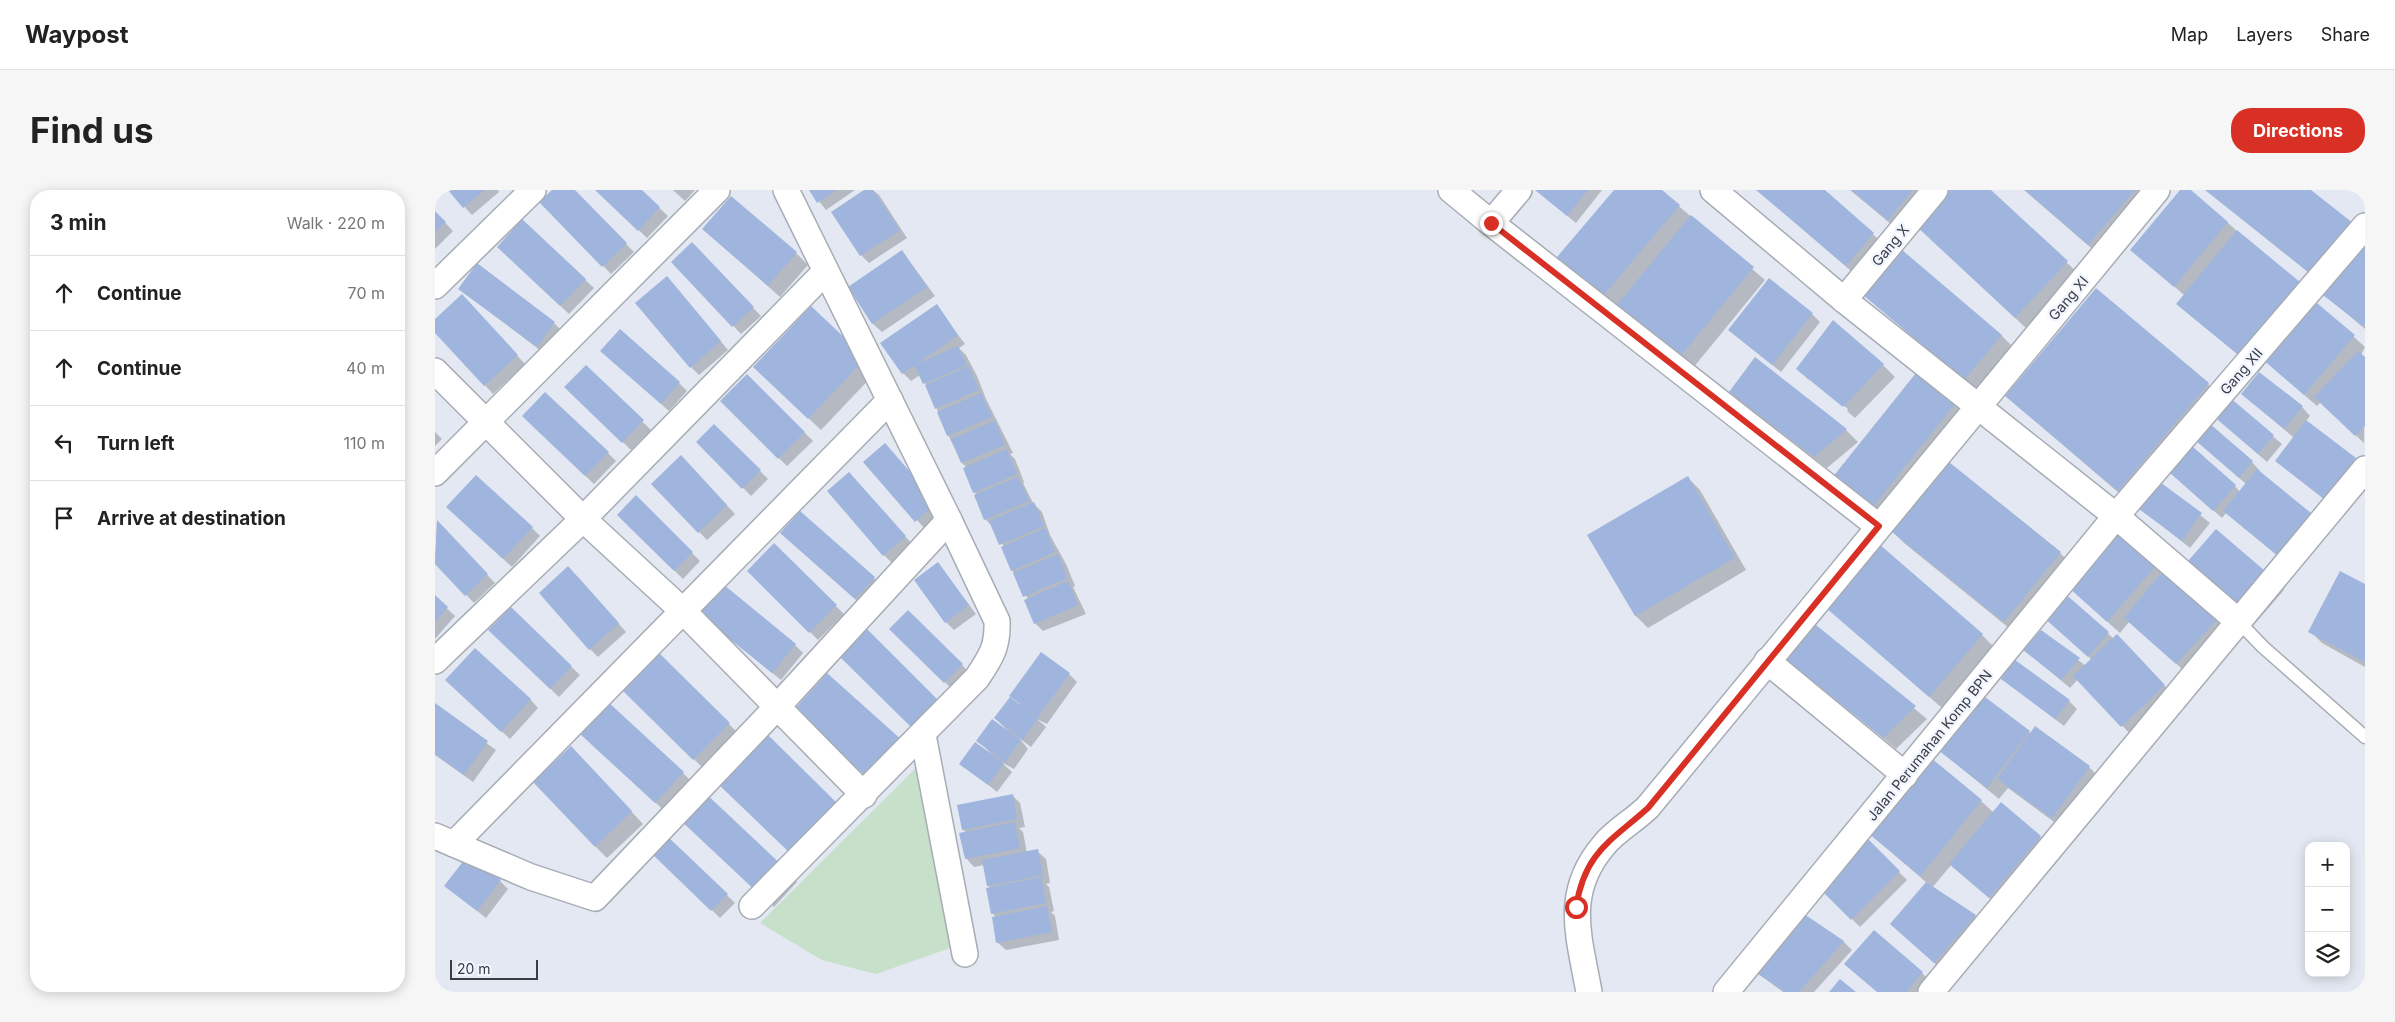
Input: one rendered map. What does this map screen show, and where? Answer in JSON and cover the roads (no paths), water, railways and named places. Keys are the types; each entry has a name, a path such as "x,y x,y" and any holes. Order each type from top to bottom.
{"street":[{"path":"435,286 533,190"},
{"path":"435,473 717,190"},
{"path":"752,906 977,678 993,654 997,638 997,621 786,190"},
{"path":"1451,190 1879,526"},
{"path":"1491,223 1519,190"},
{"name":"Gang X","path":"1844,300 1935,190"},
{"name":"Gang XI","path":"1979,406 2157,190"},
{"path":"1715,191 1844,300 2117,516 2239,622"},
{"name":"Gang XII","path":"2117,516 2365,226"},
{"path":"435,661 583,519 825,272"},
{"path":"435,371 583,519 684,612 863,795"},
{"path":"890,400 684,612 445,840 531,877 595,898 777,707 949,520"},
{"path":"1589,992 1576,907 1580,884 1590,863 1604,844 1648,808 1767,661 1979,406"},
{"path":"1931,992 2365,469"},
{"name":"Jalan Perumahan Komp BPN","path":"1733,983 2117,516"},
{"path":"1767,661 1905,775"},
{"path":"923,734 965,954"}],"lane":[{"path":"2239,622 2263,647 2365,738"}]}
